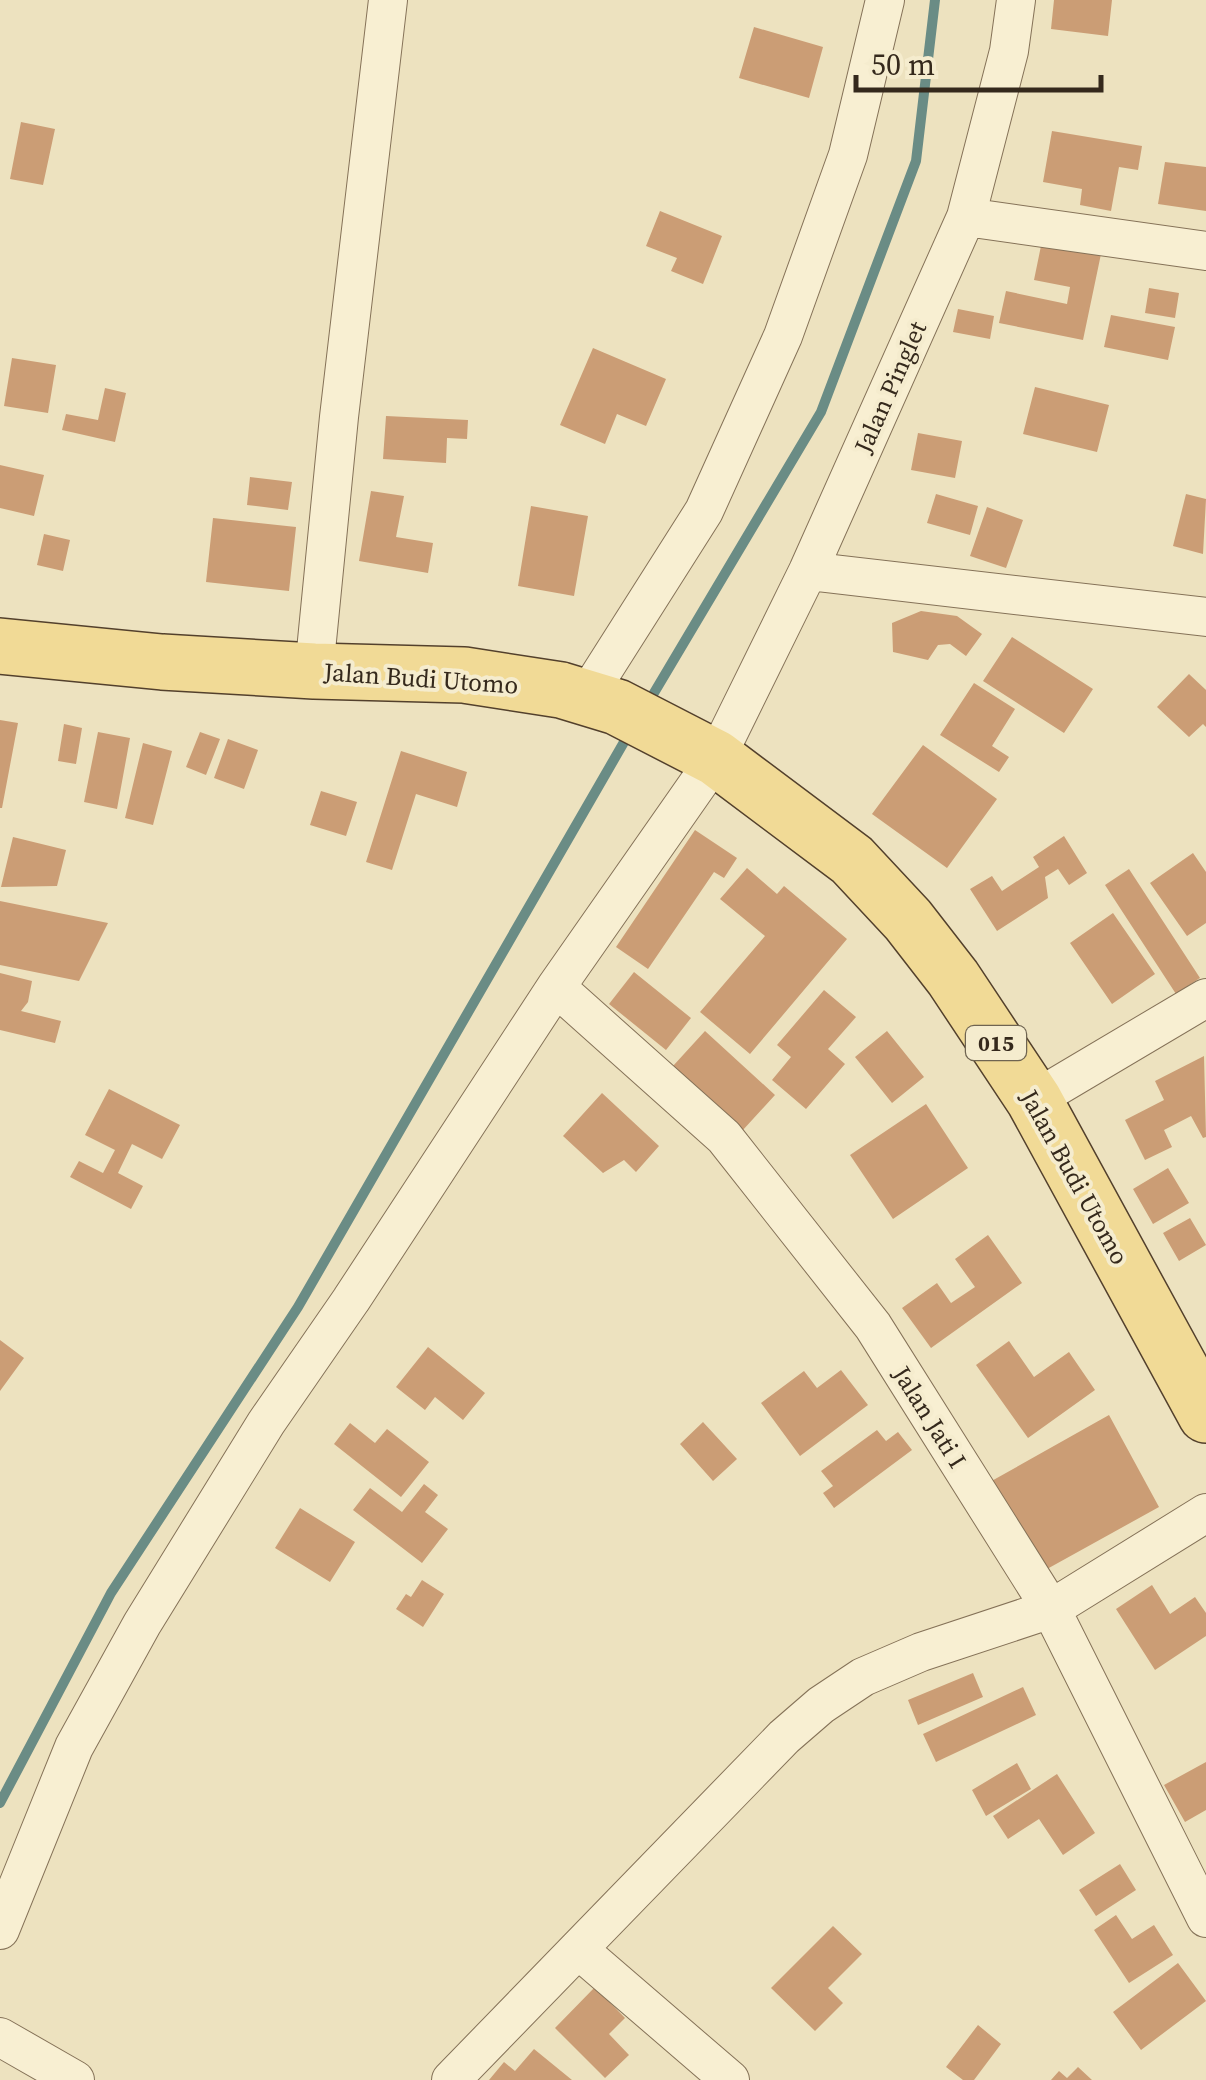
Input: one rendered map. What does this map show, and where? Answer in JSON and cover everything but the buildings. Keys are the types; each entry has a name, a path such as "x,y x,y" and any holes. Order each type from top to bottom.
{"main road":[{"name":"Jalan Budi Utomo","path":"0,646 162,662 464,675 561,690 602,702 705,752 852,860 897,908 952,978 1034,1100 1206,1416"}],"street":[{"path":"314,671 388,0"},
{"path":"602,702 704,511 783,336 848,155 885,0"},
{"name":"Jalan Pinglet","path":"0,1930 74,1746 142,1624 266,1423 556,987 705,752 808,572 966,217 1009,52 1016,0"},
{"path":"966,217 1206,251"},
{"path":"808,572 1206,617"},
{"name":"Jalan Jati I","path":"556,987 724,1138 873,1326 1051,1609 1206,1918"},
{"path":"1034,1100 1206,998"},
{"path":"451,2080 784,1737 821,1705 862,1678 921,1652 1051,1609 1206,1513"},
{"path":"580,1950 730,2080"},
{"path":"0,2037 75,2080"}],"waterway":[{"path":"648,703 821,412 916,161 935,0"},
{"path":"0,1803 111,1593 298,1307 631,730"}]}
